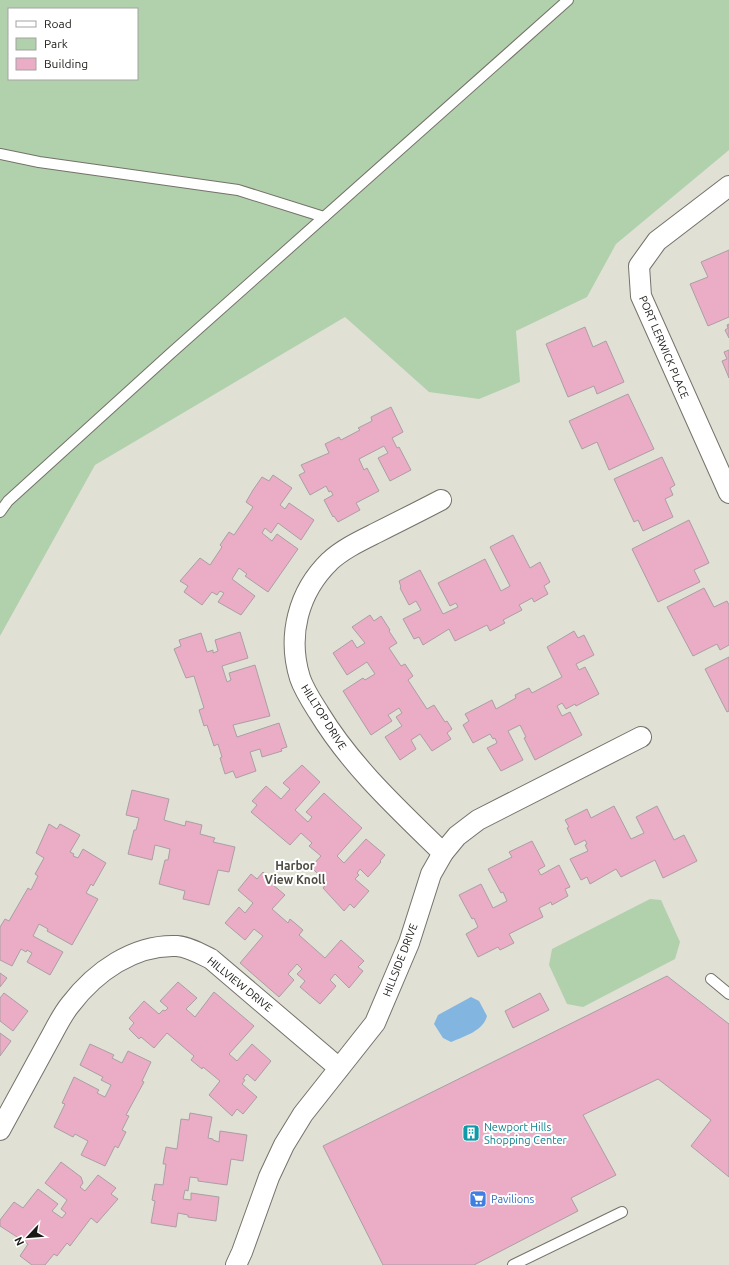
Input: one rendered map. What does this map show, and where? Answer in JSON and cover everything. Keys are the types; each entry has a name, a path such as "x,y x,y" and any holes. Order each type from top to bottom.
{"street":[{"name":"PORT LERWICK PLACE","path":"729,186 657,240 639,266 641,296 729,493"},
{"name":"HILLTOP DRIVE","path":"441,500 349,547 330,560 315,577 302,602 295,629 295,650 300,679 330,731 357,766 386,798 443,853"},
{"name":"HILLSIDE DRIVE","path":"237,1264 269,1177 284,1145 303,1114 374,1023 409,943 431,874 443,853 457,836 478,820 641,737"},
{"name":"HILLVIEW DRIVE","path":"0,1130 69,1006 89,983 106,969 133,954 155,947 178,946 194,950 211,959 339,1068"}],"lane":[{"path":"0,512 8,501 141,380 568,0"},
{"path":"0,154 39,162 238,190 324,217"},
{"path":"711,979 729,994"},
{"path":"513,1265 622,1212"}],"green space":[{"path":"0,0 729,0 729,150 616,244 587,297 516,331 520,382 479,399 429,392 345,317 95,465 0,636"},
{"path":"650,899 661,900 680,942 675,959 583,1007 567,1004 549,965 552,949"}],"water":[{"path":"471,997 479,1001 487,1016 482,1026 473,1032 451,1042 443,1038 434,1024 438,1015"}],"building":[{"path":"729,250 729,317 708,326 690,284 708,277 701,262"},
{"path":"729,324 729,338 725,330 728,328 727,325"},
{"path":"585,327 593,347 606,341 624,382 597,394 594,386 568,397 546,344"},
{"path":"729,350 729,378 722,361 727,359 724,352"},
{"path":"628,394 654,449 609,470 597,442 582,449 569,421"},
{"path":"391,407 403,432 392,438 397,448 399,447 411,470 390,481 378,458 388,453 384,446 359,459 364,470 367,468 379,491 356,503 360,510 338,522 334,516 333,517 324,500 333,495 331,491 329,492 326,486 310,495 299,475 305,472 301,465 329,453 325,444 339,437 341,440 360,430 358,428 372,421 371,417"},
{"path":"662,457 675,485 670,488 673,495 665,499 673,517 643,531 638,520 634,522 614,479"},
{"path":"273,475 292,488 280,505 285,509 289,503 314,520 301,540 278,523 271,533 265,528 262,533 272,541 277,534 298,549 268,592 245,576 247,574 239,568 232,579 255,596 241,615 218,602 224,593 220,591 217,595 212,592 202,605 184,592 188,586 180,581 200,558 210,565 222,547 220,545 229,532 234,535 253,507 246,502 262,477 269,481"},
{"path":"689,520 709,563 694,570 700,582 658,602 632,549"},
{"path":"513,535 530,568 540,562 550,582 544,586 548,594 534,602 532,598 519,605 522,610 503,620 505,623 490,631 487,625 455,641 449,629 423,645 419,637 414,639 403,619 421,610 416,601 409,605 400,588 399,581 420,570 443,614 458,607 456,603 450,606 438,583 485,559 501,591 510,586 490,547"},
{"path":"704,588 714,607 727,601 729,605 729,645 720,650 717,644 693,656 667,607"},
{"path":"370,615 374,621 381,616 390,630 389,631 397,643 389,648 401,666 405,664 413,676 408,680 427,709 434,705 445,722 447,721 452,729 447,733 451,739 432,751 420,734 411,740 416,749 400,760 385,737 402,726 396,717 402,713 399,708 388,715 392,721 371,735 343,691 363,678 365,680 375,674 367,662 347,675 333,653 352,640 357,648 365,643 352,627"},
{"path":"574,631 578,638 584,635 594,655 576,664 579,670 585,667 599,694 576,706 575,704 566,709 562,703 557,706 562,716 570,712 582,735 535,760 524,738 526,737 520,725 508,731 523,760 501,771 487,748 497,743 495,738 493,739 490,734 473,743 463,725 469,721 465,714 492,700 496,709 516,698 515,695 529,688 532,693 562,677 547,647"},
{"path":"240,632 248,658 222,666 227,682 231,680 229,673 255,665 270,716 233,725 237,737 279,723 287,747 281,749 282,751 262,757 260,749 250,752 256,771 236,778 233,771 225,774 220,758 222,757 218,744 214,746 207,725 204,726 199,710 204,708 194,676 186,678 174,649 181,646 179,640 201,633 207,652 213,650 213,653 218,651 215,640"},
{"path":"729,657 729,711 727,712 705,669"},
{"path":"302,765 320,782 295,810 308,822 312,817 306,812 324,793 362,828 337,856 344,863 366,839 385,855 368,877 360,869 357,873 359,875 355,879 369,891 354,908 350,904 344,911 323,888 327,883 311,867 321,856 309,846 312,843 301,833 290,845 251,812 257,805 252,801 266,786 281,799 290,789 283,783"},
{"path":"132,790 169,799 164,820 185,826 186,821 202,825 200,834 215,838 213,842 235,847 229,872 218,870 209,905 183,899 185,891 159,884 165,860 168,860 170,849 155,845 152,860 128,854 134,830 136,830 139,818 126,815"},
{"path":"614,806 631,839 644,833 636,817 657,806 674,840 684,835 697,861 663,878 655,860 621,877 616,869 590,884 587,877 581,880 570,859 588,851 585,845 587,844 585,840 575,845 565,820 587,809 591,818"},
{"path":"49,824 57,829 60,824 80,835 70,852 74,854 73,856 78,858 83,849 106,863 93,886 91,884 86,893 98,899 72,945 47,931 48,929 39,924 33,936 63,952 50,975 27,962 32,953 27,950 26,952 21,949 12,966 0,960 0,927 5,919 9,921 28,888 31,890 38,876 35,874 44,858 36,853"},
{"path":"532,841 545,866 538,870 541,875 559,865 570,887 565,889 568,896 552,905 551,902 539,908 543,917 509,934 514,943 500,950 498,947 478,957 466,934 478,927 459,895 481,884 493,908 507,901 488,869 512,857 509,852"},
{"path":"263,872 274,882 272,884 285,895 272,909 288,923 290,919 303,930 299,935 325,958 341,940 364,961 358,967 363,971 349,988 335,974 330,980 336,986 320,1004 300,987 305,981 297,974 302,969 297,964 288,974 294,980 279,997 240,963 263,936 254,929 245,940 225,923 239,907 245,913 253,903 238,890 251,874 257,879"},
{"path":"0,973 7,978 0,987"},
{"name":"Newport Hills Shopping Center","path":"667,976 729,1024 729,1177 691,1146 711,1120 658,1079 583,1115 616,1175 571,1198 578,1211 474,1265 383,1265 323,1146"},
{"path":"178,982 197,998 186,1009 195,1017 214,992 254,1026 229,1054 237,1061 252,1044 271,1061 255,1081 247,1074 243,1079 245,1080 242,1084 257,1097 243,1114 237,1109 232,1116 209,1095 220,1081 203,1067 202,1069 191,1060 194,1056 167,1033 154,1048 141,1037 139,1039 129,1029 134,1023 129,1018 144,1001 159,1014 163,1010 165,1011 168,1008 160,1001"},
{"path":"4,993 28,1011 13,1031 0,1021 0,998"},
{"path":"540,993 549,1010 513,1028 505,1011"},
{"path":"0,1033 11,1041 0,1056"},
{"path":"90,1044 114,1055 112,1058 122,1063 128,1051 151,1062 142,1081 144,1082 126,1115 129,1116 122,1130 126,1132 118,1148 115,1146 105,1166 81,1155 88,1141 75,1134 73,1137 54,1127 65,1104 62,1103 74,1077 99,1090 97,1093 105,1097 111,1085 101,1080 103,1077 80,1065"},
{"path":"190,1113 212,1117 208,1138 213,1140 219,1142 220,1131 247,1135 243,1161 231,1159 227,1185 198,1181 198,1178 190,1177 188,1191 185,1190 183,1199 191,1200 191,1193 219,1197 216,1221 188,1217 188,1215 178,1213 176,1227 151,1223 155,1201 152,1200 155,1184 163,1185 166,1164 163,1164 166,1147 177,1149 181,1119 189,1120"},
{"path":"61,1162 81,1177 83,1183 80,1187 85,1191 98,1175 116,1188 111,1194 118,1199 97,1223 91,1218 70,1246 67,1243 57,1256 54,1254 45,1265 32,1265 20,1256 28,1244 0,1226 0,1220 14,1202 23,1208 38,1189 58,1204 52,1211 62,1218 66,1213 61,1209 67,1200 45,1183"}],"place":[{"name":"Newport Hills Shopping Center","path":"471,1133"},
{"name":"Pavilions","path":"478,1199"}],"district":[{"name":"Harbor View Knoll","path":"295,873"}]}
